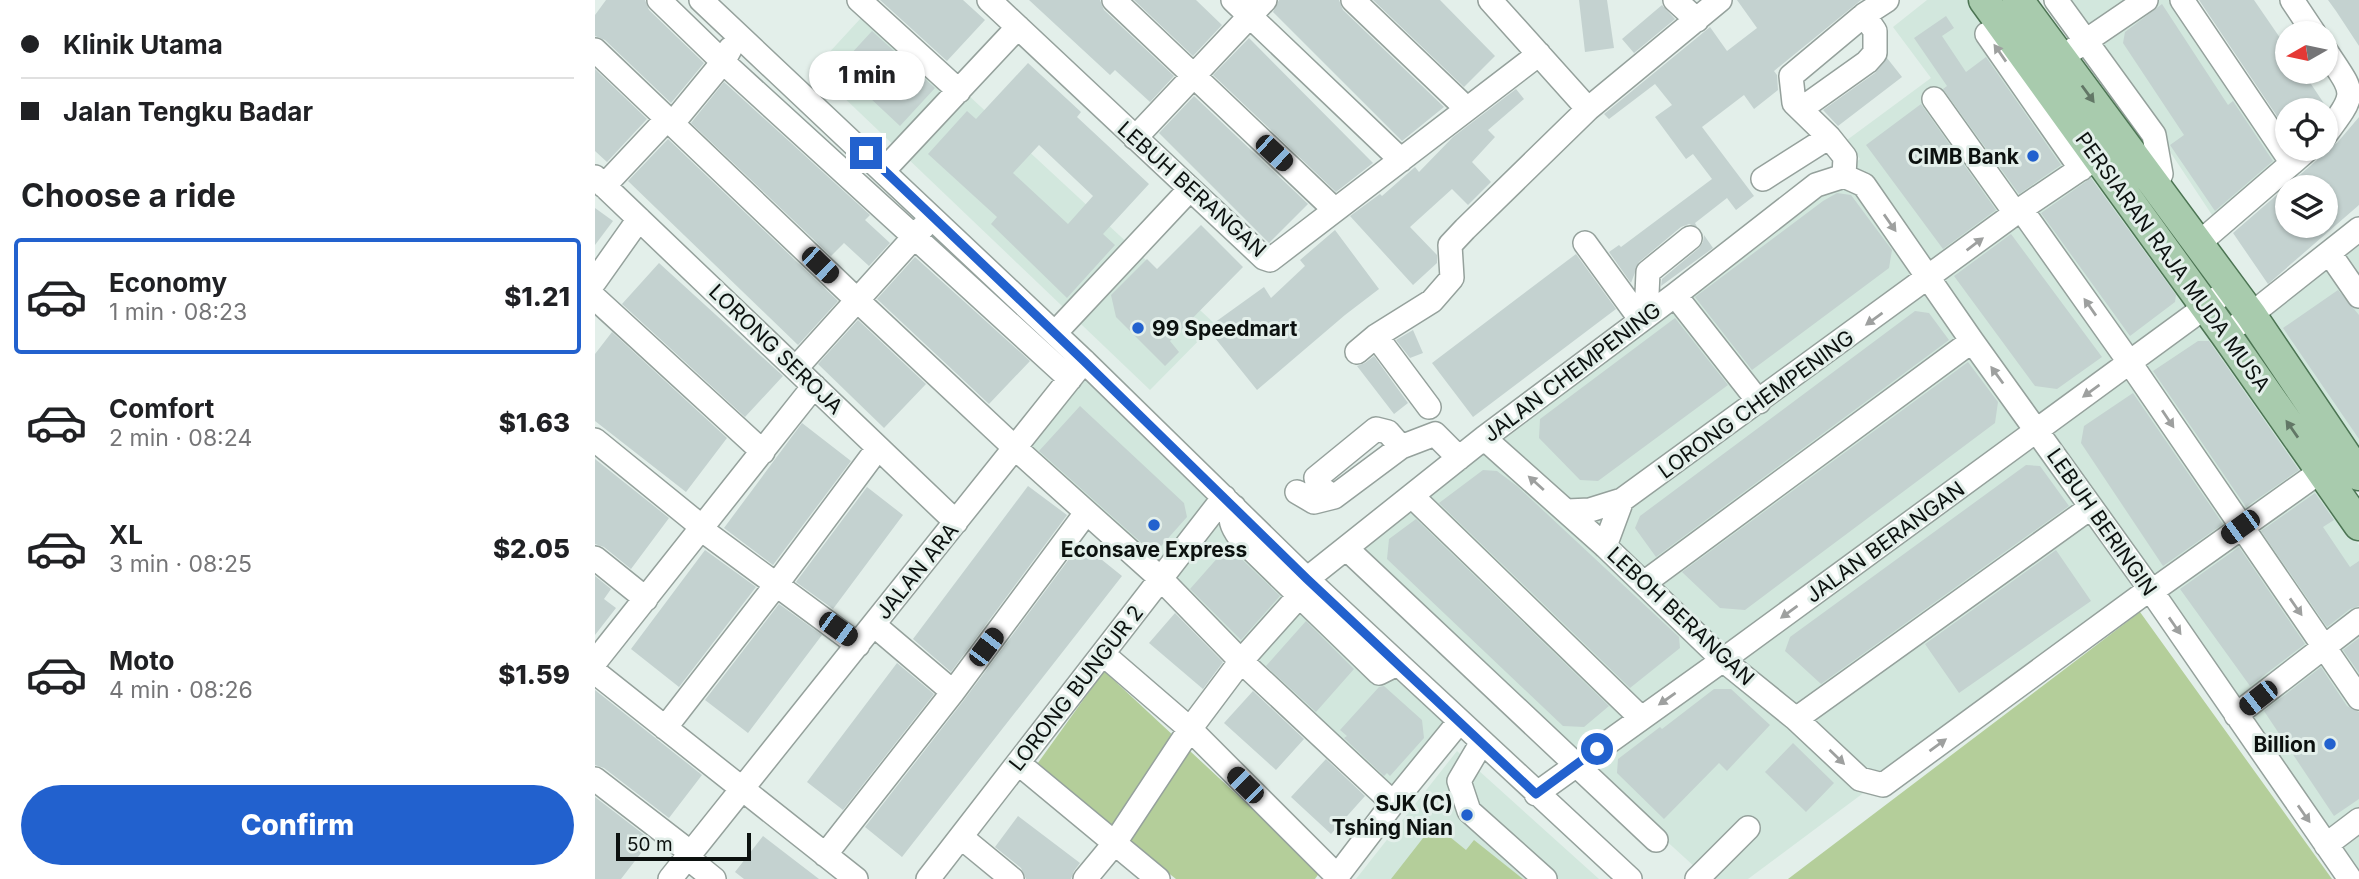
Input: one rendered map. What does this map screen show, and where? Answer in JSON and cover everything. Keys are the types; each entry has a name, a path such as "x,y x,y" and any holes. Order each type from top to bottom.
{"main road":[{"name":"PERSIARAN RAJA MUDA MUSA","path":"1985,0 2089,163 2206,307 2359,525"},
{"name":"PERSIARAN RAJA MUDA MUSA","path":"2018,0 2251,315 2359,475"}],"street":[{"path":"659,0 723,62 1070,379"},
{"path":"701,0 884,170 1229,502 1303,587 1397,664 1626,878"},
{"path":"859,0 959,91"},
{"name":"LEBUH BERANGAN","path":"989,0 1264,258 1274,258 1539,54"},
{"path":"1114,0 1335,210"},
{"path":"1233,0 1257,8 1401,160"},
{"path":"1353,0 1467,109"},
{"path":"1675,0 1697,20"},
{"path":"1357,352 1376,336 1432,301 1451,278 1450,245 1588,109 1720,0"},
{"path":"1844,176 1845,157 1829,137 1794,103 1791,76 1864,15 1887,0"},
{"path":"2056,0 2154,135 2161,174 2155,186"},
{"path":"2062,58 2146,0"},
{"path":"2182,0 2275,123"},
{"path":"2292,0 2306,21"},
{"path":"1499,3 1539,54 1588,109"},
{"path":"1135,138 1257,8"},
{"path":"1801,109 1867,62 1875,53 1875,31 1864,15"},
{"path":"884,170 1018,27"},
{"path":"1987,34 2089,163"},
{"path":"600,181 670,121 723,62 739,35"},
{"path":"595,50 1015,448 1161,579 1241,661 1393,803"},
{"path":"2338,69 2349,86 2349,103 2338,118"},
{"path":"1934,99 2130,363 2359,698"},
{"path":"1763,179 1829,137"},
{"path":"2198,244 2294,161"},
{"name":"LORONG CHEMPENING","path":"1622,500 2089,163"},
{"name":"LEBUH BERINGIN","path":"1844,176 1864,184 2350,879"},
{"name":"JALAN CHEMPENING","path":"1085,879 1114,844 1190,729 1241,661 1303,587 1346,548 1484,438 1816,185 1844,176"},
{"name":"LORONG SEROJA","path":"600,181 956,522"},
{"path":"1055,333 1190,189"},
{"path":"796,368 931,218"},
{"path":"595,281 639,219"},
{"path":"2226,335 2359,229"},
{"path":"1647,316 1648,272 1690,238"},
{"path":"1585,243 1647,316"},
{"path":"2329,254 2359,296"},
{"name":"JALAN BERANGAN","path":"1536,794 2231,288"},
{"path":"1675,295 1759,402"},
{"path":"595,298 763,452"},
{"path":"1376,336 1429,407"},
{"path":"1644,583 1972,341"},
{"name":"JALAN ARA","path":"670,879 1084,361"},
{"path":"595,662 814,386"},
{"path":"1297,492 1314,502 1334,497 1318,486 1316,478 1376,429 1388,432 1401,447 1435,434 1459,458"},
{"name":"LEBOH BERANGAN","path":"1484,438 1605,546 1723,660 1796,719 1860,779 1883,785 2150,590"},
{"path":"595,440 701,528 858,645"},
{"path":"665,728 879,447"},
{"path":"2150,590 2321,471"},
{"path":"1412,496 1640,717"},
{"path":"1567,511 1590,510 1622,500"},
{"path":"1605,546 1622,500"},
{"name":"LORONG BUNGUR 2","path":"928,879 1161,579 1229,502"},
{"path":"1796,719 2090,508"},
{"path":"825,855 953,692 1086,513"},
{"path":"1346,548 1656,840"},
{"path":"595,558 646,599"},
{"path":"2236,715 2359,620"},
{"path":"874,625 953,692"},
{"path":"1103,654 1190,729 1336,878 1459,722"},
{"path":"595,673 856,879"},
{"path":"1482,742 1459,782 1469,811 1545,879"},
{"path":"1018,763 1158,879"},
{"path":"595,779 689,855 714,879"},
{"path":"2326,845 2359,820"},
{"path":"1697,879 1748,828"},
{"path":"961,837 1012,879"}],"shaded area":[{"path":"1927,0 1972,0 2359,545 2359,875 2149,580 1748,879 1708,879 1356,551 1497,438 1860,159 1847,140 1931,78 1893,27"},
{"path":"2062,0 2150,0 2153,4 2159,0 2176,0 2275,147 2275,161 2286,163 2216,221 2141,108"},
{"path":"872,6 1215,324 1150,390 814,69"},
{"path":"2359,236 2359,449 2266,311"},
{"path":"1084,370 1450,722 1391,793 1022,449"},
{"name":"SJK (C) Tshing Nian","path":"1457,751 1599,879 1356,879"}],"green space":[{"path":"2140,612 2332,879 1788,879"},
{"path":"1104,671 1320,872 1315,879 1176,879 1035,767"},
{"path":"1434,824 1466,850 1474,840 1523,879 1391,879"}],"building":[{"path":"606,0 645,0 649,10 704,63 671,103 605,40 595,36 595,15"},
{"path":"880,0 963,0 985,20 947,61"},
{"path":"1029,0 1100,0 1104,10 1174,76 1150,102 1115,70 1110,75"},
{"path":"1134,0 1196,0 1222,25 1193,56"},
{"path":"1279,0 1339,0 1343,10 1444,107 1402,141 1273,12"},
{"path":"1373,0 1440,0 1495,56 1464,87"},
{"path":"1579,0 1607,0 1614,48 1585,52"},
{"path":"1737,0 1861,0 1774,71 1777,75 1778,90 1754,109 1744,95 1702,127 1754,196 1736,210 1727,198 1695,223 1697,227 1689,224 1681,227 1639,262 1631,283 1609,252 1619,245 1621,247 1712,179 1693,154 1686,159 1655,117 1672,105 1655,84 1609,119 1604,114 1710,27 1727,51 1757,28"},
{"path":"2199,0 2254,0 2275,31 2275,84 2311,84 2320,98 2275,98 2275,113"},
{"path":"2328,0 2359,0 2359,46 2336,11"},
{"path":"2162,4 2228,105 2233,101 2273,161 2215,211 2170,145 2184,135 2123,43 2125,32"},
{"path":"1662,5 1675,19 1634,53 1622,39"},
{"path":"1946,16 1954,28 1942,36 1966,72 1986,57 2061,165 2019,194 1943,89 1947,86 1914,38"},
{"path":"872,31 935,88 900,126 838,68"},
{"path":"1249,38 1373,163 1336,192 1213,75"},
{"path":"1887,58 1902,77 1838,126 1823,110 1875,73"},
{"path":"1028,63 1081,112 1077,117 1149,184 1103,234 1115,245 1067,298 991,224 997,217 928,154 967,111 976,119","holes":["1039,145 1093,196 1068,224 1013,173"]},
{"path":"595,69 647,119 607,162 595,151"},
{"path":"724,82 870,215 865,220 890,243 869,266 844,243 831,256 691,123"},
{"path":"1516,89 1524,99 1488,130 1495,137 1472,162 1491,182 1468,205 1452,189 1410,227 1437,255 1437,263 1413,285 1350,216 1380,194 1382,196 1415,167 1419,172 1453,137"},
{"path":"1194,96 1308,204 1269,243 1159,133"},
{"path":"1921,104 1996,210 1943,249 1866,145"},
{"path":"2359,117 2359,205 2338,223 2338,175 2300,175 2316,161 2338,161 2338,142"},
{"path":"668,139 838,301 798,345 628,181"},
{"path":"2091,178 2176,295 2175,302 2130,336 2041,213"},
{"path":"1837,193 1851,195 1892,250 1889,268 1752,370 1695,297"},
{"path":"2275,196 2275,238 2321,238 2268,284 2233,233"},
{"path":"595,208 613,221 595,245"},
{"path":"1201,225 1243,267 1170,341 1179,352 1165,366 1116,317 1111,295 1147,259 1157,269"},
{"path":"1335,230 1379,289 1257,390 1207,328 1264,287 1271,298 1305,266 1300,260"},
{"path":"2011,234 2102,357 2057,389 2035,386 1954,276"},
{"path":"1704,235 1713,248 1661,286 1662,279 1699,248"},
{"path":"1576,254 1616,309 1473,417 1432,363"},
{"path":"915,257 1030,361 989,404 877,299"},
{"path":"659,263 783,376 745,417 622,304"},
{"path":"2338,290 2359,315 2359,439 2283,328"},
{"path":"1915,311 1929,313 1949,340 1656,557 1635,528 1640,516"},
{"path":"1675,318 1728,385 1598,481 1580,480 1539,438 1540,419"},
{"path":"858,320 926,384 884,428 818,364"},
{"path":"1413,330 1423,353 1410,358 1396,340"},
{"path":"612,332 727,438 686,492 595,421 595,354"},
{"path":"2198,341 2209,341 2299,470 2246,507 2153,371"},
{"path":"1374,356 1408,403 1394,414 1357,366"},
{"path":"1968,362 1998,402 1995,423 1745,610 1720,608 1682,572"},
{"path":"2133,393 2223,524 2163,566 2081,443 2084,426"},
{"path":"1080,406 1184,503 1187,517 1154,554 1039,451"},
{"path":"802,423 851,461 773,565 724,528"},
{"path":"595,459 669,518 631,569 604,547 595,544"},
{"path":"2026,465 2040,466 2069,506 1821,684 1785,651 1790,637"},
{"path":"1483,470 1497,471 1517,486 1679,637 1680,648 1630,688 1439,503"},
{"path":"1028,486 1067,515 951,672 913,639"},
{"path":"867,487 903,515 833,609 796,582"},
{"path":"2315,493 2334,520 2323,527 2350,567 2359,561 2359,606 2350,609 2327,627 2261,531"},
{"path":"1416,519 1609,706 1584,727 1563,726 1387,559 1389,539"},
{"path":"1081,543 1122,576 902,857 865,827"},
{"path":"1228,546 1280,596 1241,640 1190,589"},
{"path":"2239,547 2305,644 2250,686 2180,589"},
{"path":"705,550 756,587 679,687 631,649"},
{"path":"2056,550 2091,601 1959,693 1925,644"},
{"path":"595,576 611,589 604,599 616,608 595,635"},
{"path":"779,604 822,635 748,733 705,700"},
{"path":"1175,613 1223,662 1203,689 1149,643"},
{"path":"1306,621 1354,669 1316,712 1266,666"},
{"path":"2359,638 2359,673 2343,650"},
{"path":"897,663 934,694 843,810 807,782"},
{"path":"2321,667 2347,706 2359,712 2359,799 2334,816 2264,711"},
{"path":"1384,686 1422,720 1424,738 1390,776 1387,773 1384,776 1344,738 1347,736 1340,730 1379,687"},
{"path":"1714,689 1731,689 1770,725 1727,771 1719,763 1664,819 1617,773 1618,759"},
{"path":"595,690 702,775 669,818 604,768 595,765"},
{"path":"1253,691 1304,739 1276,770 1224,723"},
{"path":"1793,743 1834,783 1806,812 1765,772"},
{"path":"1326,759 1365,796 1331,834 1291,797"},
{"path":"595,797 651,840 621,879 595,879"},
{"path":"1018,816 1080,863 1071,879 1026,879 1021,868 995,847"},
{"path":"763,836 819,879 744,879 735,872"}],"place":[{"name":"CIMB Bank","path":"2033,156"},
{"name":"99 Speedmart","path":"1138,328"},
{"name":"Econsave Express","path":"1154,525"},
{"name":"Billion","path":"2330,744"},
{"name":"SJK (C) Tshing Nian","path":"1467,815"}],"route":[{"path":"866,153 1307,579 1536,794 1597,749"}]}
